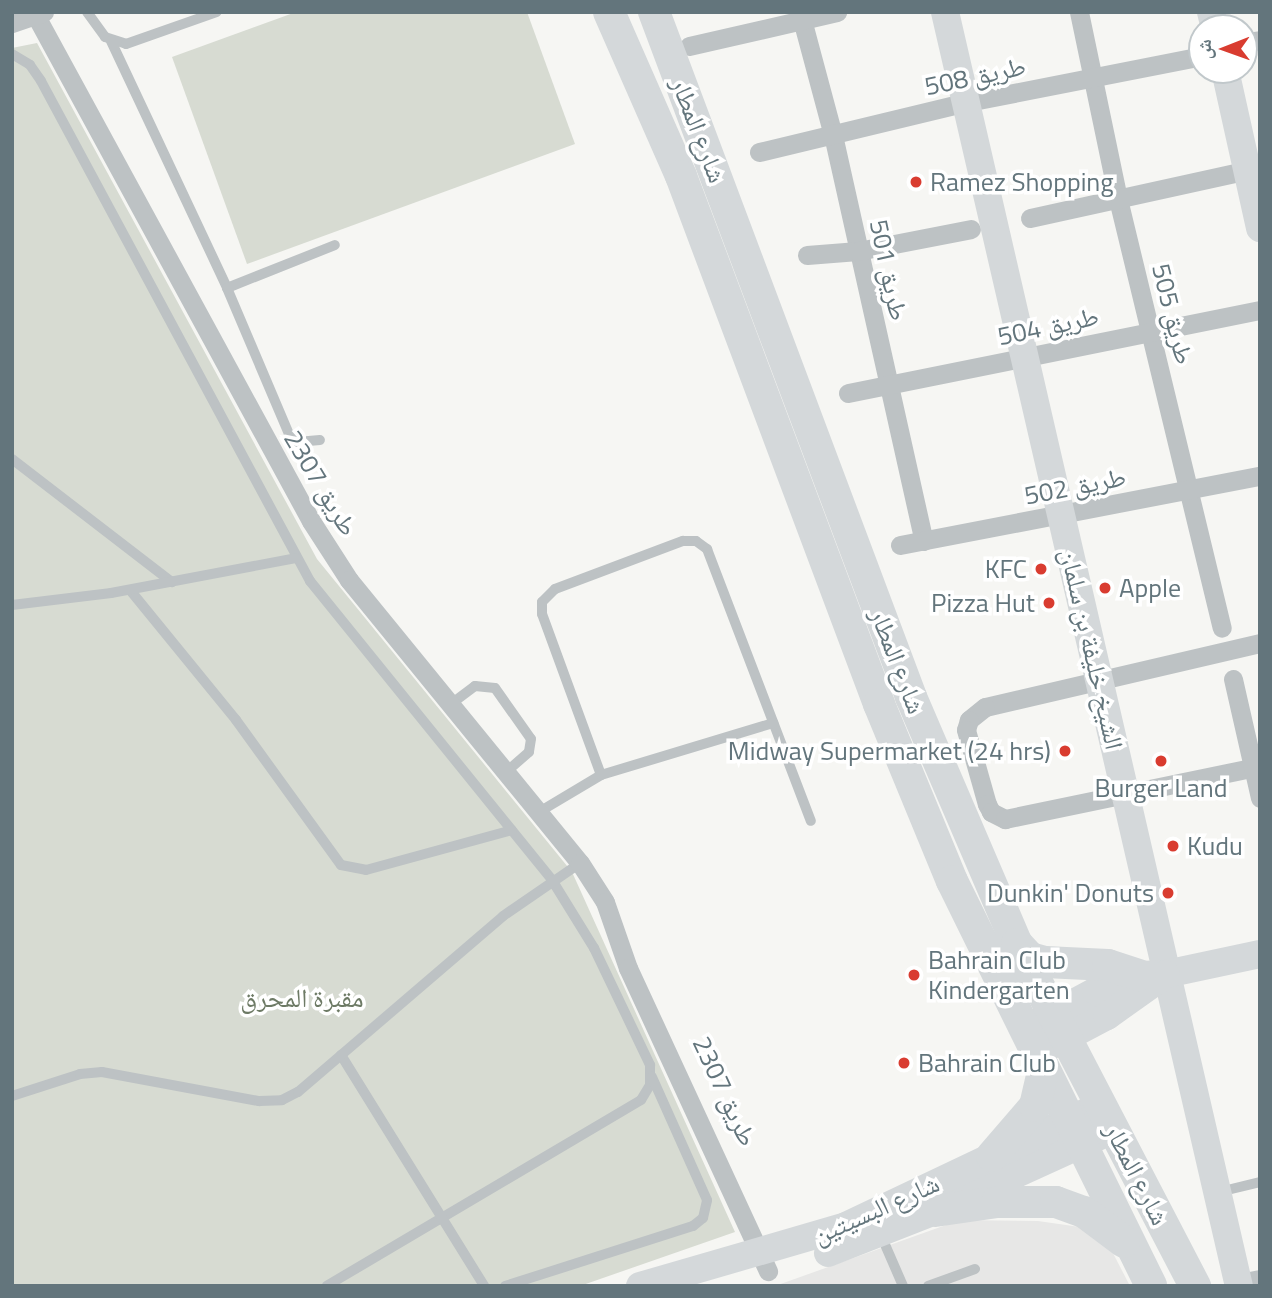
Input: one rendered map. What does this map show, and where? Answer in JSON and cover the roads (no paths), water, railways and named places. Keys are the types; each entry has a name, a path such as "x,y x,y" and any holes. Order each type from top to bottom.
{"main road":[{"name":"شارع المطار","path":"609,12 681,176 922,811 952,881 1151,1286"},
{"name":"شارع المطار","path":"654,12 911,697 1017,944 1195,1286"},
{"path":"1017,944 1030,958 1045,962 1108,965 1152,975"},
{"path":"992,1156 1035,1106 1036,1049"},
{"path":"935,1211 997,1202 1056,1202 1084,1212 1130,1246"}],"street":[{"path":"689,46 801,16 837,12"},
{"name":"الشيخ خليفة بن سلمان","path":"945,12 968,102 1023,358 1126,794 1152,975 1216,1192 1246,1283"},
{"name":"طريق 505","path":"1079,12 1118,199 1192,489 1222,628"},
{"name":"طريق 501","path":"801,16 833,135 924,541"},
{"name":"طريق 2307","path":"26,17 287,484 349,580 580,863 605,902 620,938 638,962 769,1261"},
{"name":"طريق 508","path":"759,152 968,102 1188,59"},
{"path":"1229,84 1254,169 1260,228"},
{"path":"1030,218 1254,169"},
{"path":"807,255 858,251 971,229"},
{"name":"طريق 504","path":"848,393 1260,310"},
{"name":"طريق 502","path":"900,545 1260,476"},
{"path":"1257,767 998,817 987,804 968,740 969,720 985,707 1260,642"},
{"path":"1233,678 1257,767 1260,799"},
{"path":"1036,1049 1060,1025 1152,975 1260,954"},
{"name":"شارع البسيتين","path":"640,1286 769,1261 880,1233 935,1211 1107,1118"},
{"name":"شارع البسيتين","path":"715,1286 992,1156 1076,1133"}],"lane":[{"path":"87,12 111,41 227,288 289,434 297,442 320,440"},
{"path":"111,41 134,43 217,12"},
{"path":"12,54 30,65 41,80 262,486 296,558 327,603 552,880 613,984 707,1200 702,1218 693,1226 505,1286"},
{"path":"227,288 335,245"},
{"path":"12,459 172,582"},
{"path":"601,775 542,614 542,602 555,589 683,541 696,541 707,549 811,821"},
{"path":"12,605 130,590 296,558"},
{"path":"130,590 236,720 341,865 366,870 512,830"},
{"path":"451,704 475,686 495,688 531,739 528,752 506,772"},
{"path":"539,812 601,775 773,723"},
{"path":"12,1096 80,1074 102,1072 271,1102 298,1092 456,954 552,880 580,863"},
{"path":"341,1055 484,1286"},
{"path":"327,1286 641,1100 651,1075"},
{"path":"1216,1192 1260,1182"},
{"path":"880,1233 903,1286"},
{"path":"928,1286 975,1269"}],"place":[{"name":"Ramez Shopping","path":"916,182"},
{"name":"KFC","path":"1041,569"},
{"name":"Apple","path":"1105,588"},
{"name":"Pizza Hut","path":"1049,603"},
{"name":"Midway Supermarket (24 hrs)","path":"1065,751"},
{"name":"Burger Land","path":"1161,761"},
{"name":"Kudu","path":"1173,846"},
{"name":"Dunkin' Donuts","path":"1168,893"},
{"name":"Bahrain Club Kindergarten","path":"914,975"},
{"name":"Bahrain Club","path":"904,1063"}],"park label":[{"name":"مقبرة المحرق","path":"302,998"}]}
